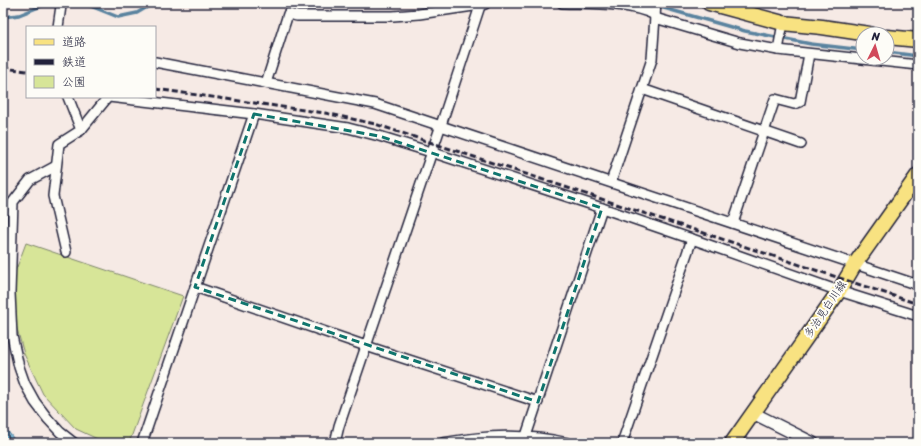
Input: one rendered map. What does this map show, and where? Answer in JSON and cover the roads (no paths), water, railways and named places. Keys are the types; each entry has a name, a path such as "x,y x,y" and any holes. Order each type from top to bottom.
{"main road":[{"path":"709,3 736,7 783,23 855,32"},
{"path":"895,38 918,40"},
{"name":"多治見白川線","path":"732,443 839,291 855,264 918,175"}],"street":[{"path":"58,26 60,6 62,3"},
{"path":"562,3 618,6 646,10 655,17 740,44 809,54 918,65"},
{"path":"611,182 652,59 656,3"},
{"path":"266,83 288,14 296,16 393,16 419,14 482,4 339,426 335,443"},
{"path":"778,50 783,23"},
{"path":"733,223 775,99 794,104 800,102 809,54"},
{"path":"156,62 375,104 918,285"},
{"path":"642,89 800,144"},
{"path":"68,98 81,130"},
{"path":"66,252 53,196 59,144 81,130 108,98"},
{"path":"118,98 254,114 348,128 379,136 602,208 839,291 918,316"},
{"path":"142,443 254,114"},
{"path":"56,166 30,180 13,202 10,293 12,336 18,367 35,402 60,432 74,443"},
{"path":"526,436 602,208"},
{"path":"622,443 692,239"},
{"path":"195,287 366,346 538,402"},
{"path":"753,413 813,443"},
{"path":"444,443 465,439 497,436 526,436 568,443"}],"water":[{"path":"3,425 17,443 3,443"}],"waterway":[{"path":"3,17 19,15 49,3"},
{"path":"83,3 118,17 137,13 154,3"},
{"path":"306,3 347,3"},
{"path":"646,3 745,31 811,44 855,49"},
{"path":"895,53 918,56"}],"railway":[{"path":"3,68 26,71"},
{"path":"156,89 325,113 375,124 918,304"}]}
